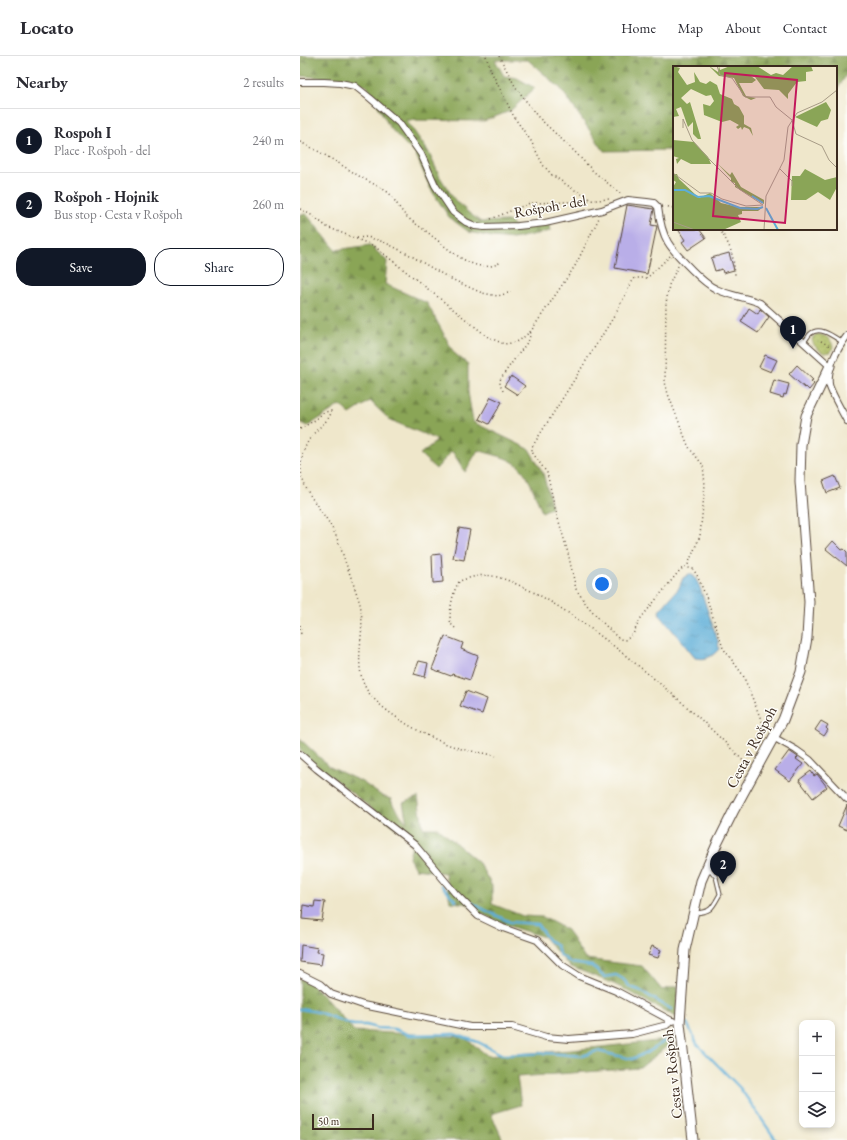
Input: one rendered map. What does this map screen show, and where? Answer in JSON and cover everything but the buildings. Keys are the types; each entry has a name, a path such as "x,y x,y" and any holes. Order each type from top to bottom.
{"street":[{"name":"Rošpoh - del","path":"300,82 324,82 355,86 370,98 399,123 421,154 435,185 453,212 471,224 484,227 518,226 545,223 602,210 628,200 647,202 658,207"},
{"path":"658,207 660,227 669,246 701,280 714,289 760,303 830,366"},
{"path":"847,336 842,342 830,366 829,385 847,421"},
{"name":"Cesta v Rošpoh","path":"693,1140 680,1023 685,950 701,882 717,844 734,810 783,720 801,672 807,638 809,602 800,481 800,445 806,416 830,366"},
{"path":"773,737 810,760 847,799"},
{"path":"300,754 322,773 415,845 455,892 478,916 503,928 537,940 562,965 579,976 616,990 670,1020 680,1023"},
{"path":"300,974 320,984 331,994 362,1005 470,1027 512,1026 546,1037 569,1039 632,1034 667,1026 670,1020"}],"lane":[{"path":"804,343 810,334 820,331 829,333 842,342"},
{"path":"693,913 705,912 711,909 720,894 716,877 708,866"}],"path":[{"path":"486,56 491,71 514,117 531,141 543,165 552,175 572,189 592,200"},
{"path":"499,56 515,86 537,116 596,174 628,200"},
{"path":"300,142 321,152 365,180 384,190 393,198 408,217 459,256 476,265 490,267 501,262"},
{"path":"490,220 530,203 614,199 621,203"},
{"path":"658,207 662,206 673,208"},
{"path":"300,209 313,216 327,227 374,246 488,337 504,344 512,344 519,341 531,331 575,266 602,210"},
{"path":"720,230 732,250 731,256 735,275"},
{"path":"355,238 368,237 384,242 449,278 482,293 498,296 511,292"},
{"path":"674,252 647,278 634,278 612,318 532,447 532,452 547,473 576,589 591,611 623,641 633,634 641,618 682,568 687,567 693,569 707,598 723,648 743,675 763,728 757,742 766,753"},
{"path":"681,260 669,285 666,303 665,382 668,394 687,443 703,465 705,475 702,527 687,567"},
{"path":"503,391 500,385 500,380 529,340 531,331"},
{"path":"821,341 838,351"},
{"path":"300,429 315,420 324,412 331,411 328,419 314,432 307,442 302,460 302,477 308,491 332,528 360,604 363,621 360,666 364,686 376,701 418,731 450,745 496,756"},
{"path":"455,628 451,624 450,615 455,589 460,581 473,576 493,576 521,586 556,605 619,650 668,690 715,732 755,773"},
{"path":"300,625 302,633 300,634"}],"green space":[{"path":"300,56 847,56 847,74 837,89 837,66 673,66 673,150 604,151 561,89 528,60 495,60 504,76 517,78 535,88 510,111 484,121 406,120 428,151 440,177 454,199 481,222 508,221 517,227 549,224 550,231 513,239 492,237 469,232 449,217 430,188 416,155 390,128 367,86 343,79 300,76"},
{"path":"300,214 306,214 336,250 370,245 387,261 385,284 427,303 454,353 468,364 468,392 473,422 529,449 543,473 552,507 542,512 531,484 523,471 513,462 500,457 478,450 465,472 452,451 436,469 420,454 438,440 390,420 370,401 350,414 340,405 308,426 300,422"},
{"path":"818,334 825,336 831,341 833,346 831,352 824,353 816,347 812,341 812,338"},
{"path":"300,739 330,767 362,782 382,796 391,799 393,805 407,823 403,803 418,797 423,828 438,828 479,863 492,886 492,904 523,916 543,917 567,930 585,959 642,966 662,990 678,986 676,1017 614,984 569,966 544,937 509,926 477,912 470,904 450,902 445,873 415,869 409,858 413,841 305,756 300,750"},
{"path":"300,978 311,982 354,1031 464,1037 488,1056 572,1050 676,1039 640,1068 517,1077 521,1105 491,1114 503,1140 300,1140"}],"water":[{"path":"689,574 694,576 699,585 718,641 719,649 711,656 702,659 695,658 660,615 659,611 679,588 683,578"}],"waterway":[{"path":"441,885 456,901"},
{"path":"467,900 510,922 537,924 549,941 557,946 559,954 571,963 592,966 604,977 616,975 623,979 630,987 639,990 671,1009"},
{"path":"300,1009 318,1012 353,1025 366,1025 377,1028 394,1029 410,1035 454,1034 478,1042 503,1055 547,1053 582,1056 597,1051 632,1059 650,1051 670,1037"},
{"path":"687,1023 697,1044 740,1088 776,1140"}],"place":[{"name":"Rospoh I","path":"793,349"},
{"name":"Rošpoh - Hojnik","path":"723,884"}]}
